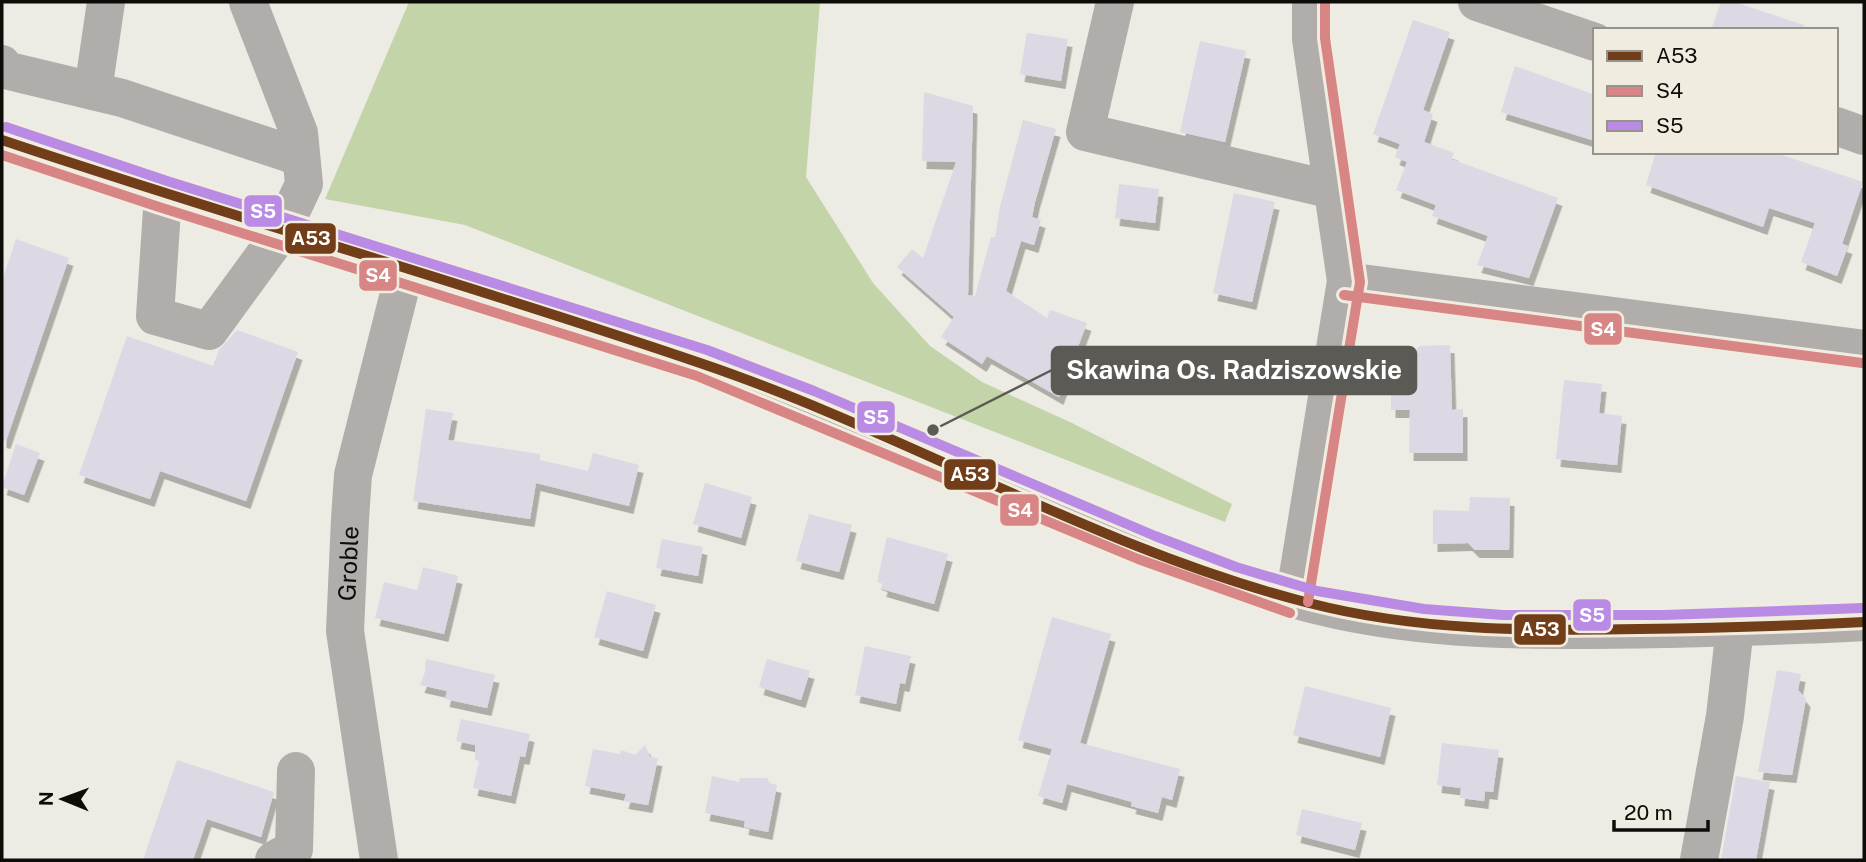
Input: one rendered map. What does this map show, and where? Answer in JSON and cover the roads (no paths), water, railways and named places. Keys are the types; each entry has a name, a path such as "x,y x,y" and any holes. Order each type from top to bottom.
{"street":[{"path":"93,91 106,2"},
{"path":"163,194 155,316 209,331 282,231 304,184 299,133 248,2"},
{"path":"1115,2 1085,132 1333,190"},
{"path":"1294,600 1346,281 1311,38 1311,2"},
{"path":"1478,2 1593,42"},
{"path":"2,64 5,70 93,91 300,157"},
{"path":"1838,127 1864,136"},
{"path":"2,140 163,194 702,363 766,386 1038,505 1216,575 1294,600 1343,612 1488,630 1735,627 1864,622"},
{"name":"Groble","path":"379,860 345,631 349,519 354,475 405,270"},
{"path":"1346,281 1864,349"},
{"path":"1699,860 1725,716 1735,627"},
{"path":"274,860 295,849 296,771"}],"place":[{"name":"Skawina Os. Radziszowskie","path":"933,430"}]}
